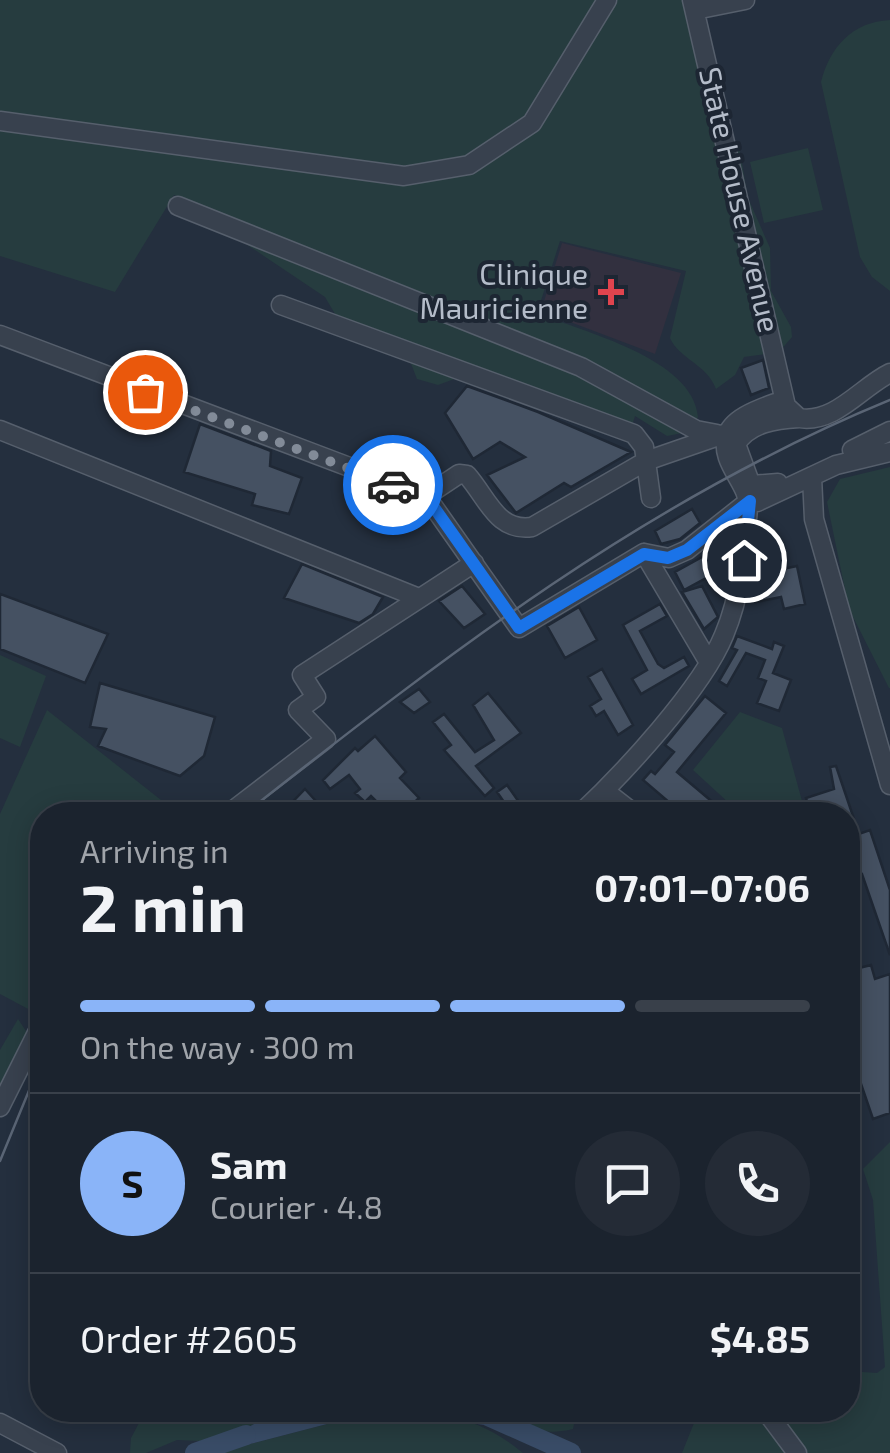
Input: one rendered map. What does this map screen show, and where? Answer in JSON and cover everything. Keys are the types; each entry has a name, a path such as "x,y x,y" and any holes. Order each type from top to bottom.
{"street":[{"path":"0,121 404,176 469,165 532,123 607,0"},
{"path":"694,5 745,0"},
{"name":"State House Avenue","path":"694,5 783,400"},
{"path":"178,206 581,367 696,430 722,433"},
{"path":"281,304 634,434 642,441 651,498"},
{"path":"0,335 426,496 519,628 644,554 668,558 687,550 750,501 757,502 836,465 890,452"},
{"path":"890,373 836,410 777,419 739,439 736,450 750,485 767,487 890,431"},
{"path":"426,496 460,474 468,476 503,524 516,529 532,527 646,461 722,433 783,400 799,418"},
{"path":"0,430 419,598"},
{"path":"593,802 723,638 738,589 750,501 726,454 722,433"},
{"path":"812,503 822,480 836,465"},
{"path":"812,477 812,503 866,714 890,785"},
{"path":"644,554 708,661"},
{"path":"244,802 326,740 298,710 316,697 302,674 474,564"},
{"path":"605,791 619,802"},
{"path":"0,1107 30,1048"},
{"path":"774,1422 797,1453"},
{"path":"0,1423 57,1453"}],"shaded area":[{"name":"Clinique Mauricienne","path":"562,243 681,273 655,354 541,311"}],"green space":[{"path":"0,0 687,0 710,127 732,138 740,152 748,198 770,248 771,291 791,327 792,337 779,352 744,357 735,375 716,389 706,373 670,338 686,271 560,241 537,313 633,350 677,379 692,396 698,417 687,432 667,436 635,416 632,425 457,378 438,385 417,379 410,361 341,324 325,297 246,244 215,212 174,195 115,292 0,256"},
{"path":"890,20 890,291 872,277 860,257 821,82 830,58 845,39 864,26"},
{"path":"808,148 823,210 764,223 750,162"},
{"path":"890,467 889,688 849,609 827,502 840,479"},
{"path":"0,655 46,676 20,747 0,738"},
{"path":"47,710 164,802 30,802 30,1010 0,994 0,814"},
{"path":"740,712 782,728 802,802 728,802 693,770"},
{"path":"18,1019 28,1034 0,1086 0,1050"},
{"path":"890,1142 890,1453 682,1453 693,1422 860,1422 860,1372 877,1373 885,1367 873,1200 863,1169"},
{"path":"140,1422 287,1422 254,1424 221,1442 177,1440 146,1453 130,1453 131,1438"},
{"path":"335,1422 470,1422 523,1453 215,1453"},
{"path":"511,1422 574,1422 573,1429 558,1432"}],"water":[{"path":"335,1422 246,1445 221,1442 254,1424"}],"building":[{"path":"763,360 769,388 751,395 741,368"},
{"path":"467,386 631,452 571,487 564,483 516,513 487,475 525,457 500,442 473,459 445,413"},
{"path":"200,424 271,451 270,466 302,478 289,514 252,505 255,494 184,472"},
{"path":"692,509 700,523 680,539 661,544 655,531"},
{"path":"731,541 730,565 684,590 675,572"},
{"path":"302,564 383,597 373,614 359,623 284,598"},
{"path":"797,566 805,604 784,609 781,597 756,602 753,575"},
{"path":"462,586 485,614 464,628 439,601"},
{"path":"702,586 718,617 704,629 682,592"},
{"path":"0,594 108,634 85,683 0,649"},
{"path":"660,604 667,616 640,631 658,664 664,668 684,657 689,666 641,694 632,679 647,670 623,625"},
{"path":"579,607 597,640 565,658 547,626"},
{"path":"737,636 772,649 774,642 784,646 773,673 791,680 779,711 757,703 766,681 758,678 765,660 746,653 727,686 719,681 737,650 732,648"},
{"path":"602,669 633,725 618,735 604,711 596,716 590,706 601,699 588,677"},
{"path":"100,683 215,717 204,756 180,776 98,746 106,729 90,727"},
{"path":"419,689 430,702 414,713 400,702"},
{"path":"488,693 521,733 476,766 494,788 485,796 444,750 451,745 433,722 444,714 475,752 494,740 473,705"},
{"path":"705,696 726,713 677,772 713,802 669,802 643,780 651,771 655,774 674,752 665,745"},
{"path":"375,736 406,772 400,778 419,798 415,802 377,802 371,796 365,802 355,793 360,789 349,775 330,789 323,780 355,748 358,751"},
{"path":"836,766 848,802 807,802 806,798 834,789 830,767"},
{"path":"507,785 519,802 504,802 497,792"},
{"path":"305,789 317,802 292,802"},
{"path":"870,830 890,890 890,955 862,874 860,834"},
{"path":"871,965 875,979 890,974 890,1113 873,1119 860,1081 860,968"}],"waterway":[{"path":"502,1422 571,1453"},
{"path":"195,1453 246,1435"}],"tram line":[{"path":"260,802 552,584 715,484 890,400"},
{"path":"0,1161 30,1088"}],"way so far":[{"path":"145,392 393,485"}],"place":[{"name":"Clinique Mauricienne","path":"611,292"}],"route":[{"path":"393,485 426,496 519,628 644,554 668,558 687,550 750,501 744,560"}]}
